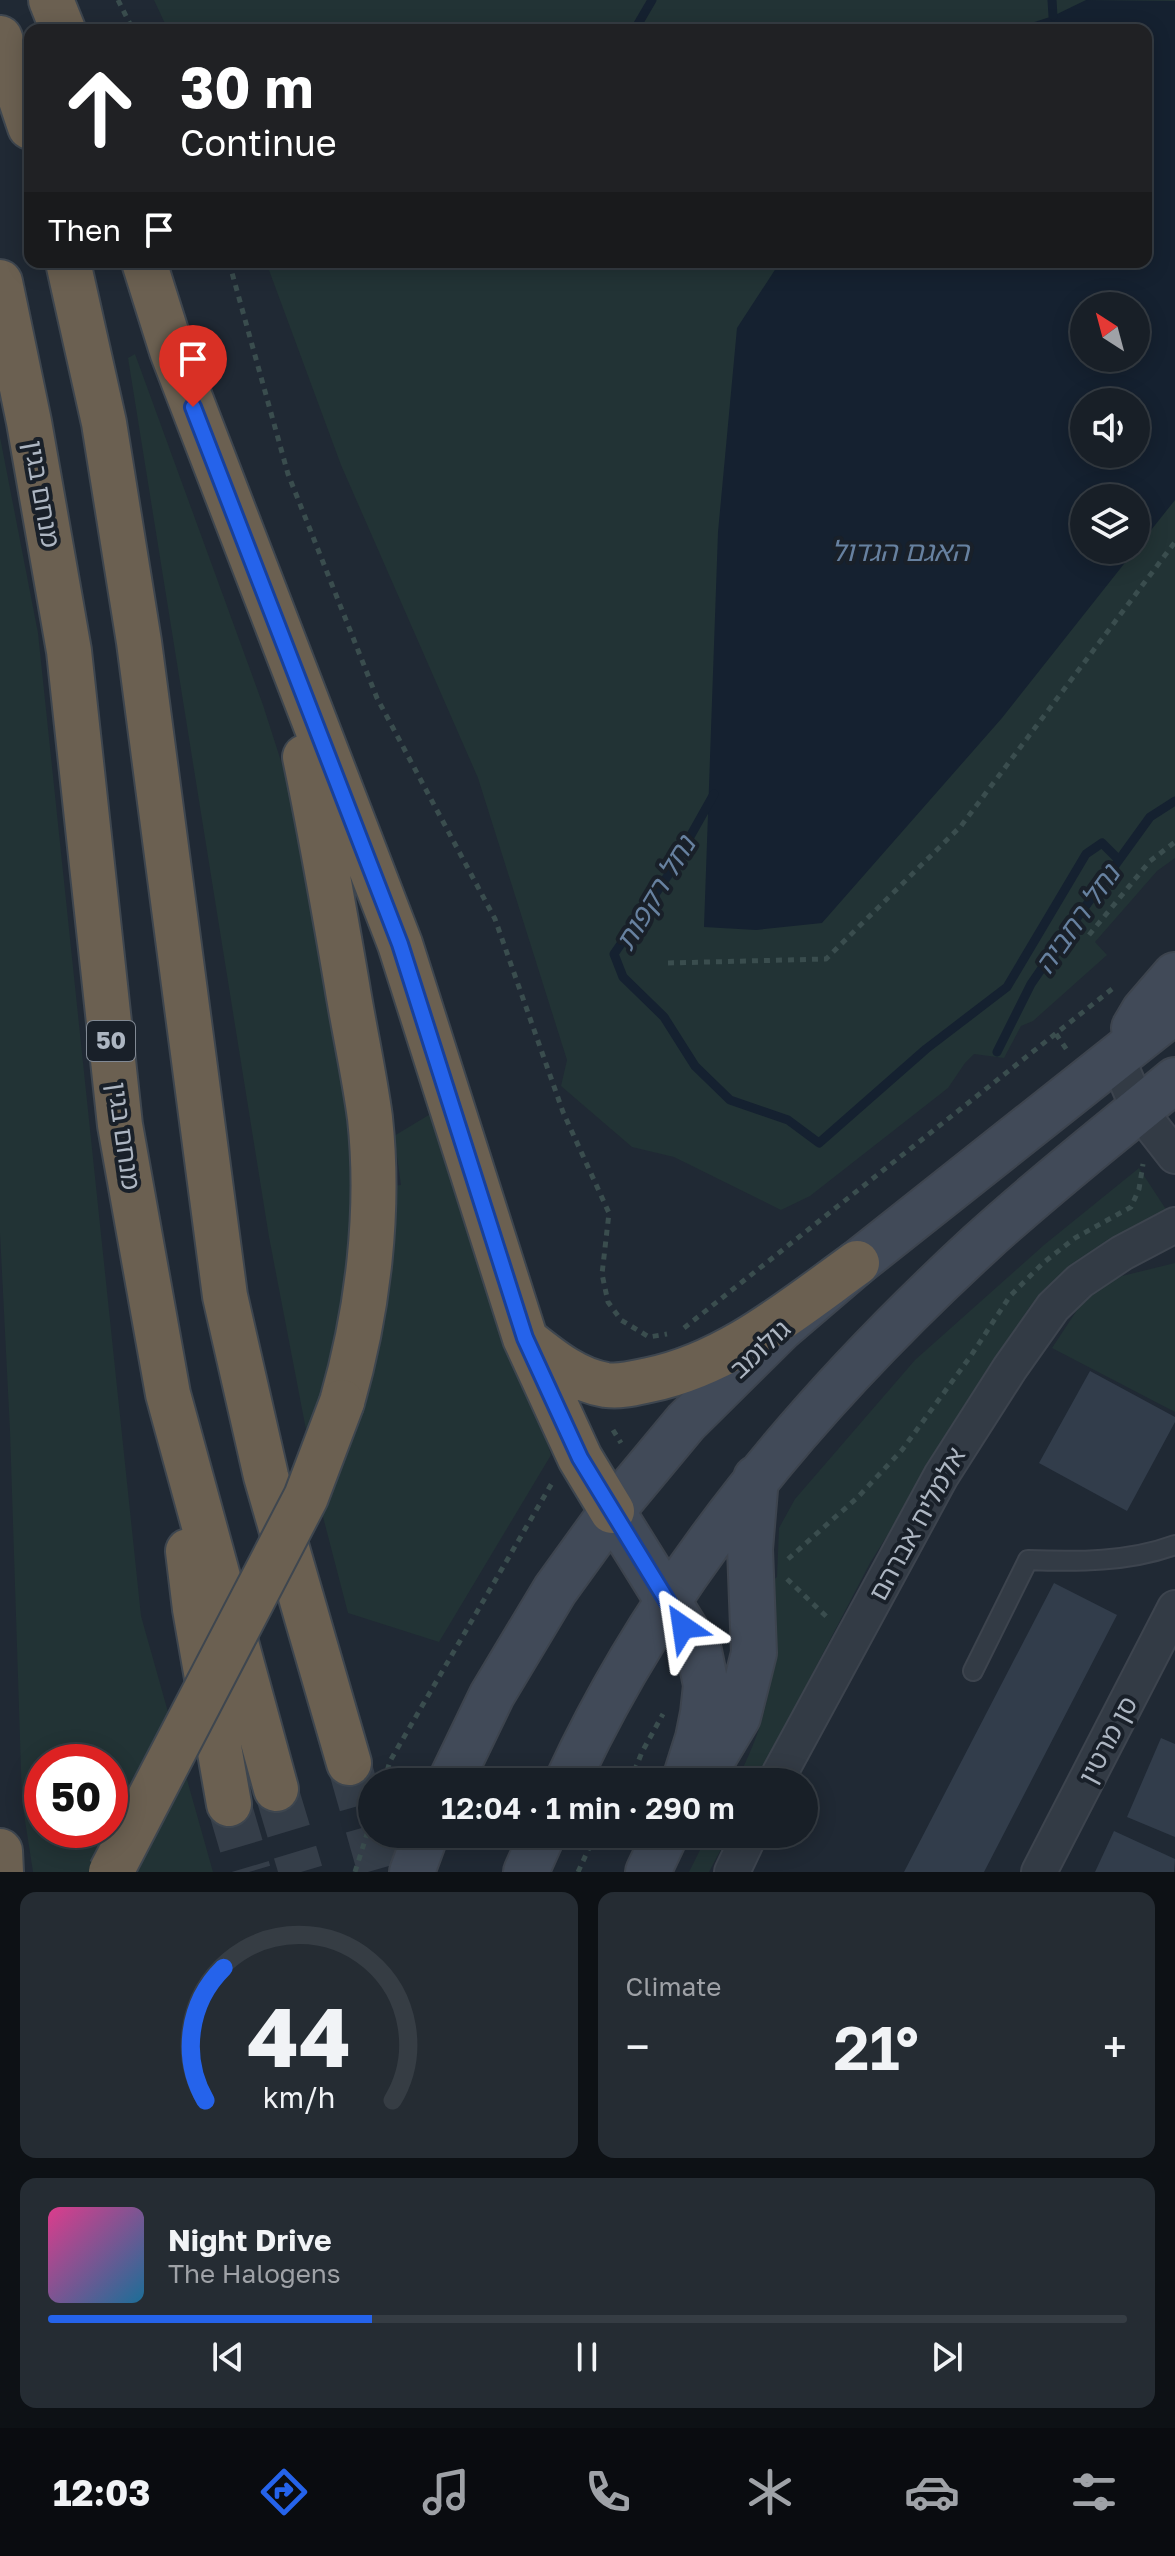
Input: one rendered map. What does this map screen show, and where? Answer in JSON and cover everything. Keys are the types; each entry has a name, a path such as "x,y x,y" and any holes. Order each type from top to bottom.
{"highway":[{"path":"51,0 61,24"},
{"path":"0,38 24,109"},
{"path":"69,268 104,423 139,642 225,1296 266,1476 365,1768"},
{"path":"146,268 172,351 400,944 525,1338 580,1458 612,1511"},
{"name":"מנחם בגין","path":"0,282 29,422 69,651 120,1125 168,1394 276,1789"},
{"path":"111,1872 306,1497 354,1361 368,1277 374,1182 370,1118 317,816 278,628"},
{"path":"525,1338 554,1362 579,1376 605,1385 625,1385 671,1376 717,1357 769,1326 857,1263"},
{"path":"168,1394 195,1609 229,1804"},
{"path":"0,1851 1,1872"}],"main road":[{"path":"1117,1058 1144,1011 1175,975"},
{"name":"גולומב","path":"457,1768 492,1695 555,1590 612,1511 686,1422 781,1328 857,1263 1175,1011"},
{"path":"574,1768 622,1675 667,1602 756,1478 853,1367 1043,1188 1163,1097"},
{"path":"707,1768 738,1717 754,1653 750,1549 756,1478"},
{"path":"612,1511 699,1651 706,1685 698,1738 688,1768"},
{"path":"412,1872 421,1848"},
{"path":"526,1872 537,1848"}],"street":[{"path":"1117,1058 1163,1097 1159,1158"},
{"name":"אלמליח אברהם","path":"783,1768 949,1464 1045,1319 1080,1281 1122,1253 1175,1225"},
{"name":"אלמליח אברהם","path":"1080,1281 1175,1251"},
{"name":"סן מרטין","path":"1039,1872 1175,1608"},
{"path":"732,1872 743,1848"}],"lane":[{"path":"973,1671 1028,1560 1110,1559 1159,1551 1175,1545"}],"path":[{"path":"118,0 130,24"},
{"path":"231,268 288,474 371,684 495,919 563,1112 609,1213 602,1274 608,1302 621,1320 649,1337 678,1332 1121,982"},
{"path":"668,963 826,959 961,826 1175,542"},
{"path":"1089,935 1150,861 1175,842"},
{"path":"852,1641 776,1569 858,1497 902,1450 1010,1296 1043,1263 1075,1238 1131,1207 1159,1158"},
{"path":"375,1768 390,1761 557,1475 580,1458"},
{"path":"355,1872 363,1848"},
{"path":"578,1872 589,1848"}],"shaded area":[{"path":"154,0 1175,0 1175,858 1157,871 1095,942 1107,955 1033,1021 1021,1026 1004,1058 974,1054 948,1088 810,1196 781,1210 674,1157 632,1147 561,1086 567,1060 478,778 341,465 268,268 1152,268 1152,24 165,24"},
{"path":"135,354 263,705 321,886 350,1124 350,1190 401,1185 394,1136 442,1107 551,1455 439,1642 348,1613 322,1513 269,1237 128,358"},
{"path":"0,437 38,633 141,1616 213,1872 33,1872 29,1848 128,1848 128,1744 24,1744 24,1814 0,1233"},
{"path":"1139,1168 1169,1214 1081,1262 1051,1283 1029,1308 870,1563 763,1768 743,1768 767,1701 772,1662 771,1582 777,1577 779,1528 795,1499 915,1360 1044,1245"},
{"path":"1175,1263 1175,1412 1052,1348 1087,1295 1122,1276"},
{"path":"701,1848 722,1848 709,1872 689,1872"}],"water":[{"name":"האגם הגדול","path":"1086,0 1175,1 1175,500 1150,531 1150,484 1070,484 1070,564 1124,564 1002,718 822,923 756,930 704,927 718,532 737,328 776,268 1152,268 1152,24 1028,24"}],"building":[{"path":"1090,1371 1175,1417 1127,1511 1039,1463"},
{"path":"1054,1583 1117,1615 984,1872 904,1872"},
{"path":"1161,1738 1175,1744 1175,1837 1127,1817"},
{"path":"1114,1831 1175,1859 1174,1872 1095,1872"}],"waterway":[{"name":"נחל רקפות","path":"638,24 652,0"},
{"path":"1052,0 1053,16"},
{"name":"נחל רקפות","path":"714,794 669,874 614,954 623,977 664,1017 695,1066 730,1100 788,1120 819,1143 926,1049 1007,987 1086,854 1102,843 1119,860"},
{"name":"נחל רחביה","path":"997,1052 1031,984 1069,929 1150,817 1175,801"}],"tunnel":[{"path":"349,1763 380,1872"},
{"path":"276,1789 301,1872"},
{"path":"229,1804 249,1872"}],"route":[{"path":"193,407 400,944 525,1338 580,1458 683,1627"}]}
